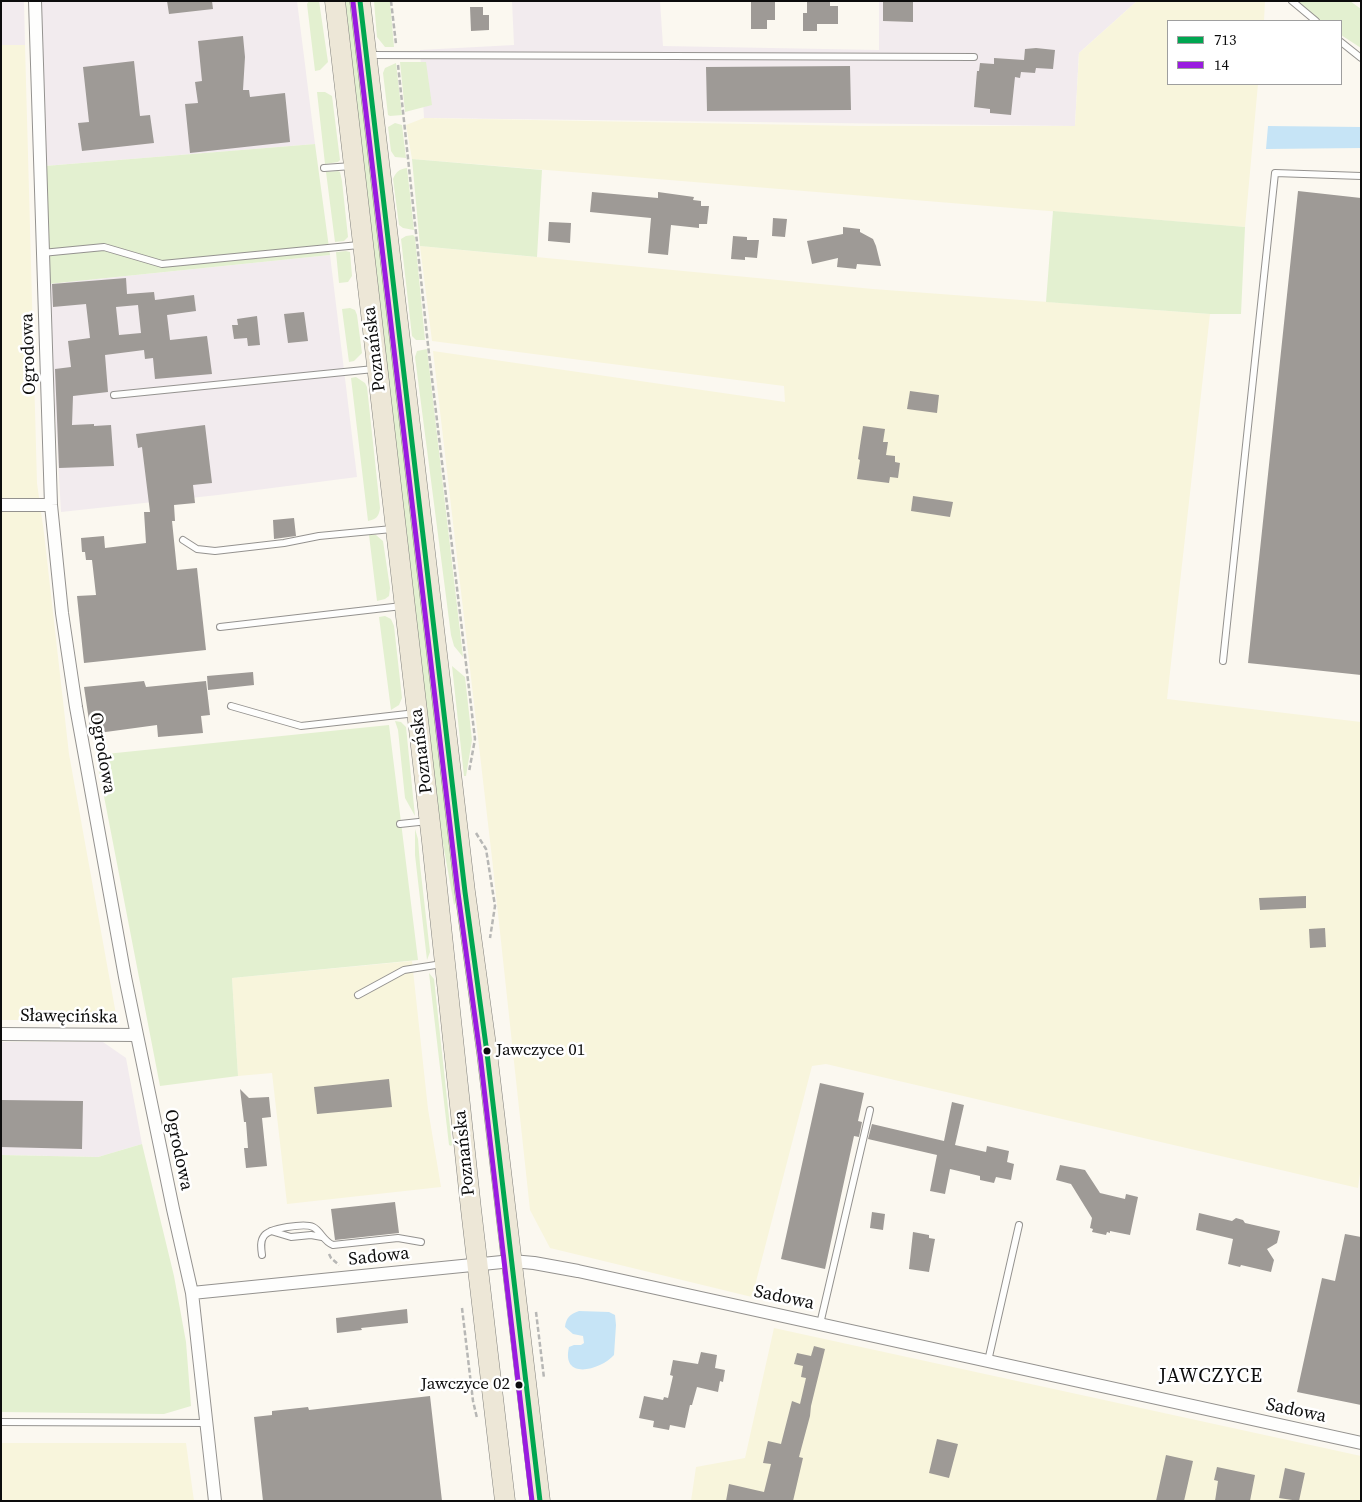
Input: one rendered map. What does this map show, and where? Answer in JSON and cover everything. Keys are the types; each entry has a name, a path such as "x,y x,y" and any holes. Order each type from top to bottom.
{"main road":[{"name":"Poznańska","path":"335,1 418,713 505,1501"},
{"name":"Poznańska","path":"360,1 465,892 487,1053 540,1501"}],"street":[{"name":"Ogrodowa","path":"35,1 51,505 62,613 76,707 136,1035 172,1209 192,1293 215,1501"},
{"path":"1,505 51,505"},
{"name":"Sławęcińska","path":"1,1034 136,1035"},
{"name":"Sadowa","path":"192,1293 478,1264 512,1261 534,1262 1361,1443"}],"lane":[{"path":"1292,1 1315,20"},
{"path":"1342,43 1361,58"},
{"path":"366,55 974,57"},
{"path":"324,168 354,165"},
{"path":"1223,661 1274,173 1361,176"},
{"path":"42,253 104,247 162,264 363,245"},
{"path":"114,395 378,369"},
{"path":"183,540 196,549 215,551 284,544 318,536 396,528"},
{"path":"220,627 405,606"},
{"path":"231,706 301,726 418,713"},
{"path":"400,824 430,821"},
{"path":"358,995 404,970 445,964"},
{"path":"820,1324 870,1110"},
{"path":"262,1255 264,1234 270,1231 307,1225 314,1227 330,1244 337,1245 398,1238 421,1242"},
{"path":"988,1361 1019,1225"},
{"path":"270,1231 291,1237 311,1235 322,1237"},
{"path":"1,1422 207,1424"}],"path":[{"path":"391,1 428,345 475,739 468,775"},
{"path":"476,832 486,848 495,906 490,941"},
{"path":"462,1308 473,1401 479,1423"}],"shaded area":[{"path":"1,1 24,1 25,45 1,45"},
{"path":"39,1 297,1 315,144 45,166"},
{"path":"512,1 660,1 663,46 879,50 879,1 1137,1 1079,53 1075,126 424,118 420,50 514,45"},
{"path":"1137,1 1265,1 1264,20 1167,20 1167,85 1258,85 1245,227 412,159 406,125 424,118 859,126 1075,126 1079,53"},
{"path":"1,45 25,45 37,483 69,754 117,1020 1,1020"},
{"path":"420,246 873,289 1210,314 1167,699 1361,722 1361,1166 1358,1188 826,1064 812,1066 752,1297 550,1248 530,1210 492,858 433,351 785,402 784,386 432,341"},
{"path":"330,255 357,477 218,495 61,512 48,284"},
{"path":"412,961 428,1109 441,1187 287,1204 272,1073 238,1076 232,978"},
{"path":"1,1042 103,1042 126,1058 142,1144 98,1157 1,1155"},
{"path":"774,1328 1361,1456 1361,1501 691,1501 696,1467 745,1458"},
{"path":"1,1443 186,1443 194,1501 1,1501"}],"green space":[{"path":"309,1 319,1 328,62 320,70 315,71 307,4"},
{"path":"344,1 353,1 457,902 454,905 439,821"},
{"path":"374,1 390,1 394,47 385,47 377,37"},
{"path":"1293,1 1350,1 1361,9 1361,48 1342,36 1342,20 1320,20"},
{"path":"400,62 426,62 432,105 405,112"},
{"path":"396,63 402,115 390,116 388,115 383,73 385,68"},
{"path":"317,92 325,92 332,96 340,160 338,162 325,164"},
{"path":"395,123 402,125 406,158 395,157 391,151 388,127"},
{"path":"315,144 330,255 48,284 45,166"},
{"path":"412,159 542,170 537,257 420,246"},
{"path":"407,168 414,230 403,228 399,225 393,179 398,171"},
{"path":"338,171 342,181 348,237 344,241 335,242 326,172"},
{"path":"1053,211 1245,227 1241,314 1210,314 1046,302"},
{"path":"413,235 415,237 425,340 416,340 412,336 401,239"},
{"path":"336,252 350,252 352,276 348,282 339,283"},
{"path":"350,308 355,310 357,315 362,353 354,361 349,362 342,309"},
{"path":"427,349 463,657 454,646 451,635 415,357 417,351"},
{"path":"356,377 365,383 367,387 380,508 377,517 368,521 351,378"},
{"path":"369,535 376,535 383,541 390,588 389,596 377,601"},
{"path":"385,616 391,619 394,626 402,698 399,705 391,710 379,617"},
{"path":"452,666 465,677 472,740 466,776 464,776"},
{"path":"395,721 401,722 406,727 415,816 405,798 398,730"},
{"path":"389,725 418,960 232,978 238,1076 160,1086 96,755"},
{"path":"415,829 418,839 430,952 427,960 415,855"},
{"path":"429,973 434,979 451,1146 449,1145"},
{"path":"142,1144 174,1276 186,1342 191,1406 164,1414 1,1412 1,1155 98,1157"}],"water":[{"path":"1268,126 1361,127 1361,148 1266,149"},
{"path":"579,1311 609,1312 615,1315 614,1355 592,1368 576,1368 571,1365 568,1358 569,1347 584,1343 583,1336 573,1334 565,1327 569,1317"}],"building":[{"path":"167,1 212,1 213,9 169,14"},
{"path":"751,1 775,1 775,20 767,20 767,29 751,29"},
{"path":"807,1 830,1 830,6 838,6 838,24 817,24 817,31 803,31 803,13 807,13"},
{"path":"883,1 913,1 913,22 883,21"},
{"path":"470,7 483,7 483,15 489,15 489,30 471,31"},
{"path":"243,36 245,57 243,90 249,90 250,97 285,93 290,142 190,153 185,104 198,103 195,82 202,81 198,41"},
{"path":"1025,49 1055,50 1053,69 1036,68 1035,73 1021,72 1020,78 1015,77 1011,115 990,113 990,109 974,107 977,71 979,71 980,63 994,64 994,58 1024,60"},
{"path":"134,61 140,116 150,115 154,143 82,151 78,123 89,122 83,67"},
{"path":"850,66 851,110 707,111 706,67"},
{"path":"1298,191 1361,198 1361,675 1248,663"},
{"path":"592,192 658,198 658,192 694,197 693,200 701,201 701,206 709,206 707,224 699,224 699,228 671,225 668,255 648,253 651,218 590,212"},
{"path":"773,218 787,219 785,237 772,236"},
{"path":"549,222 571,223 570,243 548,241"},
{"path":"843,227 860,229 860,232 873,239 881,266 857,264 856,269 837,267 838,258 812,264 807,241 843,234"},
{"path":"733,236 747,237 747,240 759,240 757,258 745,257 745,260 731,259"},
{"path":"126,278 127,294 154,292 155,300 194,295 196,311 167,315 170,340 207,336 212,374 155,379 153,358 145,359 144,350 105,355 108,392 73,396 72,425 111,425 114,466 59,468 55,369 71,367 68,341 90,338 86,304 53,307 52,284","holes":["138,305 141,333 119,335 116,307"]},
{"path":"304,312 308,341 288,343 284,314"},
{"path":"257,316 260,345 248,346 247,338 234,339 232,325 238,325 237,319"},
{"path":"910,391 939,395 937,413 907,409"},
{"path":"205,425 212,483 193,485 195,503 174,505 175,521 172,521 177,570 197,568 206,650 84,663 77,596 96,595 92,560 86,560 85,552 82,552 81,538 104,536 105,548 146,543 144,512 150,512 142,447 138,448 136,434"},
{"path":"863,426 885,429 883,442 888,442 886,455 895,456 895,462 900,463 898,478 890,477 889,483 857,479"},
{"path":"913,496 953,502 950,517 911,511"},
{"path":"294,518 296,536 274,539 273,520"},
{"path":"253,672 254,685 208,690 207,676"},
{"path":"144,681 146,687 206,681 210,715 201,716 203,733 158,737 157,725 91,734 84,687"},
{"path":"1306,896 1306,908 1260,910 1259,898"},
{"path":"1325,928 1326,947 1310,948 1309,929"},
{"path":"389,1079 392,1107 317,1114 314,1087"},
{"path":"820,1083 864,1093 858,1121 862,1122 859,1137 854,1136 825,1269 781,1259"},
{"path":"240,1089 249,1098 269,1097 271,1117 262,1118 267,1166 246,1168 244,1148 248,1148 246,1122 244,1122"},
{"path":"1,1100 83,1101 82,1149 1,1147"},
{"path":"952,1102 964,1105 955,1145 986,1152 987,1146 1009,1151 1007,1162 1014,1164 1011,1180 996,1177 994,1183 980,1180 980,1176 950,1169 945,1194 930,1191 937,1155 868,1139 872,1124 944,1141"},
{"path":"1060,1165 1085,1170 1100,1193 1125,1199 1126,1194 1138,1197 1130,1235 1110,1231 1106,1235 1092,1232 1093,1229 1090,1228 1092,1218 1071,1184 1056,1180"},
{"path":"395,1202 399,1233 335,1240 331,1209"},
{"path":"872,1212 885,1214 883,1230 870,1228"},
{"path":"1199,1213 1232,1221 1236,1218 1243,1220 1245,1223 1280,1231 1277,1243 1267,1249 1274,1260 1271,1272 1228,1264 1233,1239 1196,1230"},
{"path":"913,1232 929,1235 929,1238 935,1239 929,1272 909,1269"},
{"path":"1345,1234 1361,1237 1361,1405 1297,1392 1322,1278 1335,1281"},
{"path":"407,1309 408,1323 361,1328 362,1330 337,1333 336,1318"},
{"path":"814,1346 825,1349 799,1457 803,1458 793,1501 726,1501 729,1484 764,1492 771,1464 763,1463 768,1441 781,1444 792,1401 800,1404 806,1378 801,1377 803,1366 794,1364 797,1353 811,1356"},
{"path":"701,1352 717,1355 715,1368 725,1370 723,1382 720,1381 718,1392 697,1387 692,1405 690,1405 685,1428 670,1425 669,1430 653,1427 654,1421 639,1418 644,1396 663,1400 664,1397 668,1398 673,1376 670,1375 673,1360 698,1364"},
{"path":"430,1396 442,1501 263,1501 254,1417 272,1415 272,1411 308,1407 309,1410"},
{"path":"937,1439 958,1444 949,1478 929,1473"},
{"path":"1166,1455 1193,1461 1184,1501 1156,1501"},
{"path":"1217,1467 1255,1475 1250,1501 1215,1501 1218,1481 1214,1480"},
{"path":"1285,1468 1305,1473 1299,1501 1279,1498"}],"transit line":[{"name":"713","path":"360,1 465,892 487,1053 540,1501"},
{"name":"14","path":"353,2 532,1501"}],"place":[{"name":"Jawczyce 01","path":"487,1051"},
{"name":"Jawczyce 02","path":"519,1385"}],"district":[{"name":"JAWCZYCE","path":"1211,1377"}]}
